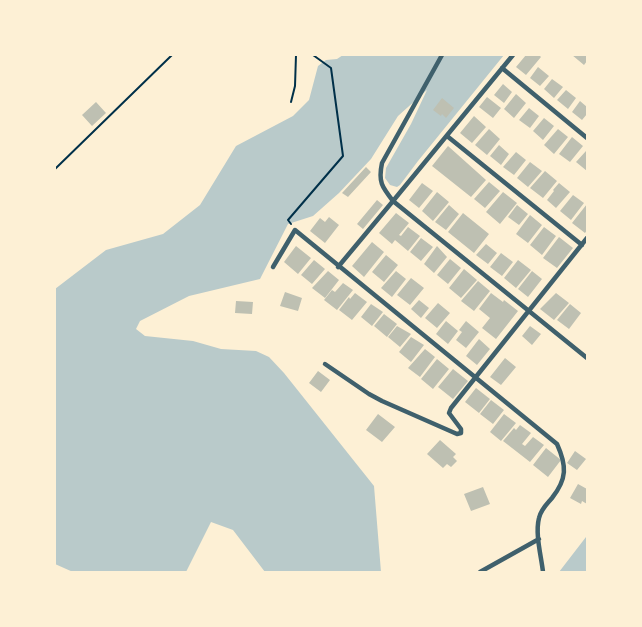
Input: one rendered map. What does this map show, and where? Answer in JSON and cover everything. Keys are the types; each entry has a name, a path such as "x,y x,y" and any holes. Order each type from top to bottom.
{"street":[{"path":"442,55 382,163 379,176 383,188 393,201 587,358"},
{"path":"338,267 513,55"},
{"path":"502,68 587,138"},
{"path":"447,136 582,244"},
{"path":"273,267 295,230 557,444 564,458 565,470 564,479 539,517 539,538 543,572"},
{"path":"325,364 375,398 457,434 461,432 461,429 449,413 587,238"},
{"path":"480,572 539,538"}],"path":[{"path":"55,169 172,55"},
{"path":"290,102 295,86 296,55"},
{"path":"295,230 288,220 343,156 331,68 313,55"}],"shaded area":[{"path":"343,55 504,55 400,185 397,187 390,185 385,178 386,168 411,124 427,90 398,116 371,159 339,193 313,216 288,224 260,279 189,296 140,321 136,329 145,336 193,341 221,349 256,351 269,357 284,373 374,486 381,572 265,572 233,530 211,522 186,572 73,572 55,564 55,289 106,250 163,234 200,205 236,146 293,116 309,100 318,66 326,60 337,59"},
{"path":"587,534 587,572 559,572 586,537"}],"building":[{"path":"526,55 539,55 541,57 526,75 516,67"},
{"path":"572,55 587,55 587,61 584,65"},
{"path":"538,67 549,76 540,86 530,78"},
{"path":"552,79 563,87 554,98 544,89"},
{"path":"503,84 512,92 504,103 494,95"},
{"path":"566,90 576,98 568,109 557,100"},
{"path":"516,94 526,103 514,118 504,109"},
{"path":"487,97 501,108 493,118 479,107"},
{"path":"442,98 454,108 446,118 433,110"},
{"path":"580,101 587,107 587,114 582,120 572,112"},
{"path":"96,102 106,113 92,126 82,115"},
{"path":"529,108 539,116 530,128 519,120"},
{"path":"474,116 486,127 472,143 460,133"},
{"path":"544,118 554,126 543,140 533,131"},
{"path":"489,129 500,139 487,155 475,145"},
{"path":"558,129 568,137 554,154 544,145"},
{"path":"572,137 583,146 570,162 559,154"},
{"path":"499,145 509,154 501,165 490,156"},
{"path":"448,146 486,180 471,197 432,166"},
{"path":"587,151 587,171 576,162"},
{"path":"516,152 526,160 514,175 503,167"},
{"path":"530,162 542,171 528,187 517,178"},
{"path":"366,167 371,172 348,197 342,193"},
{"path":"545,171 557,181 543,198 530,188"},
{"path":"489,182 500,191 485,208 474,199"},
{"path":"422,183 433,191 419,208 409,200"},
{"path":"559,183 570,192 556,208 547,200"},
{"path":"437,192 449,202 433,221 422,211"},
{"path":"503,192 517,203 500,224 486,212"},
{"path":"573,195 584,203 571,220 560,211"},
{"path":"377,200 383,205 363,229 357,224"},
{"path":"587,204 587,230 585,233 572,223"},
{"path":"449,205 459,214 446,230 435,222"},
{"path":"517,205 528,214 519,225 508,217"},
{"path":"396,213 409,223 399,235 401,236 408,227 420,236 408,251 395,240 392,244 379,233"},
{"path":"463,213 489,234 474,253 448,232"},
{"path":"530,215 542,225 528,243 516,234"},
{"path":"329,217 339,225 325,243 310,231 320,218 325,222"},
{"path":"544,227 556,236 542,255 530,245"},
{"path":"559,237 573,248 557,268 543,258"},
{"path":"421,238 433,247 421,261 410,252"},
{"path":"372,242 384,252 364,277 352,266"},
{"path":"486,244 497,253 488,264 476,255"},
{"path":"296,246 311,258 298,274 284,262"},
{"path":"437,246 447,257 434,273 424,264"},
{"path":"501,253 513,262 502,276 490,267"},
{"path":"386,255 398,265 384,282 372,272"},
{"path":"450,259 461,268 448,284 437,275"},
{"path":"314,260 325,269 312,284 301,275"},
{"path":"518,260 531,270 516,288 504,278"},
{"path":"464,269 477,280 461,298 449,288"},
{"path":"328,271 339,280 325,298 312,288"},
{"path":"396,271 406,279 392,297 381,288"},
{"path":"532,271 542,279 528,297 518,289"},
{"path":"411,278 424,288 410,305 397,295"},
{"path":"478,281 490,291 474,311 461,301"},
{"path":"343,283 353,290 337,310 324,300 332,290 335,292"},
{"path":"285,292 302,298 298,311 280,306"},
{"path":"355,293 367,302 352,320 339,310 349,297 350,299"},
{"path":"491,293 518,311 496,339 482,328 490,318 479,309"},
{"path":"556,293 569,303 554,320 540,309"},
{"path":"419,300 429,308 421,318 411,309"},
{"path":"236,301 253,302 252,314 235,313"},
{"path":"438,303 450,313 437,328 425,318"},
{"path":"371,304 383,312 372,326 361,317"},
{"path":"570,304 581,313 569,329 557,320"},
{"path":"384,314 397,324 387,337 374,326"},
{"path":"446,321 458,331 448,344 436,334"},
{"path":"466,321 479,332 466,348 456,340 462,332 459,330"},
{"path":"397,326 411,334 400,347 388,337"},
{"path":"530,326 541,334 532,345 522,336"},
{"path":"411,337 424,345 411,362 399,352"},
{"path":"479,339 490,349 477,365 466,356"},
{"path":"425,349 435,357 420,377 408,368"},
{"path":"505,358 516,367 501,385 490,377"},
{"path":"437,359 449,369 433,389 421,379"},
{"path":"453,369 468,381 453,399 438,387"},
{"path":"318,371 330,380 321,392 309,383"},
{"path":"476,388 490,399 479,413 465,402"},
{"path":"491,400 504,410 493,424 480,414"},
{"path":"378,414 395,427 382,442 366,430"},
{"path":"504,414 516,423 501,441 490,432"},
{"path":"520,425 531,433 522,444 525,446 533,437 544,445 530,462 503,441 514,428 516,430"},
{"path":"440,440 456,454 453,457 457,461 451,467 447,464 443,468 427,454"},
{"path":"546,448 561,460 548,477 533,465"},
{"path":"575,451 586,459 577,470 567,463"},
{"path":"578,484 587,489 587,504 582,501 581,504 570,498"},
{"path":"483,487 490,504 471,511 464,494"}]}
